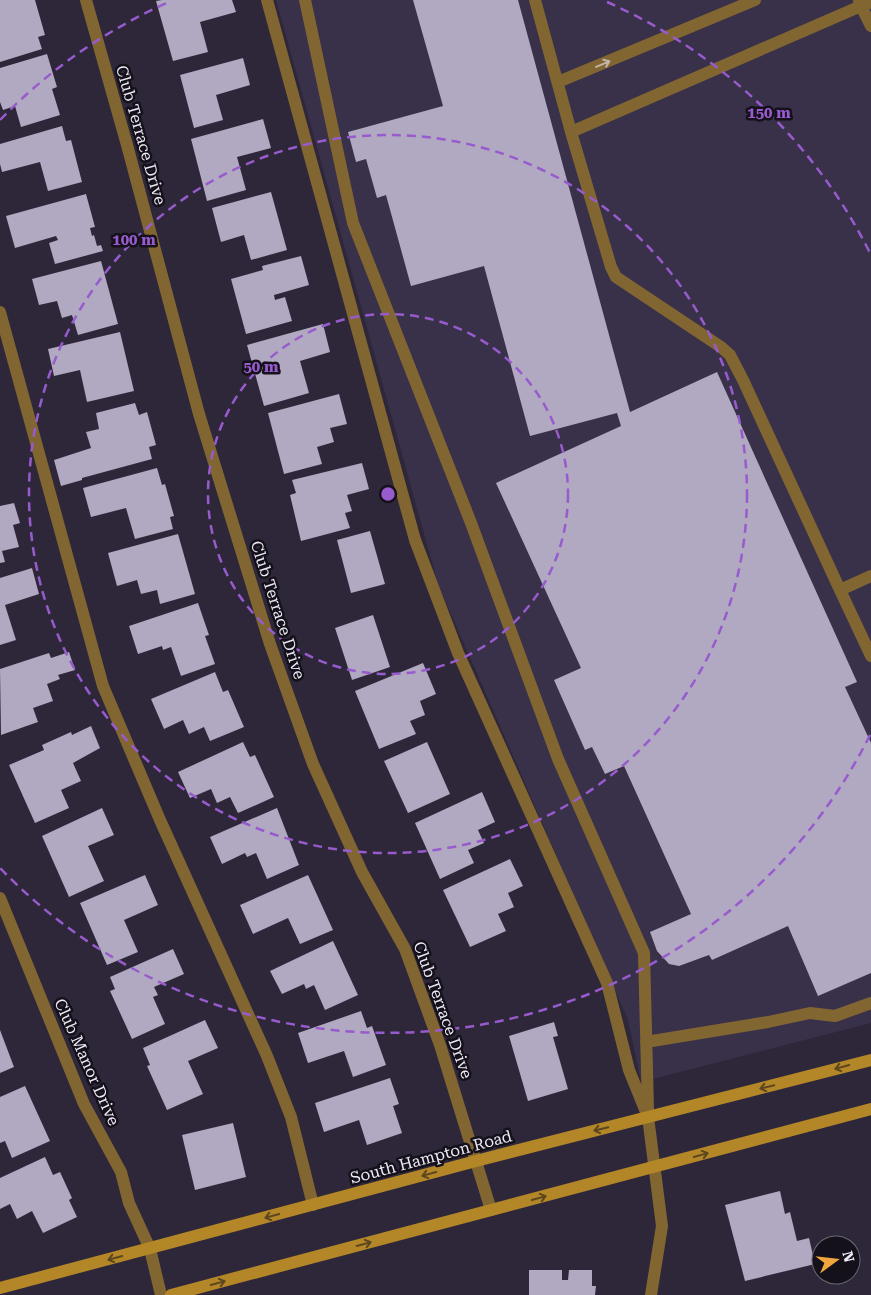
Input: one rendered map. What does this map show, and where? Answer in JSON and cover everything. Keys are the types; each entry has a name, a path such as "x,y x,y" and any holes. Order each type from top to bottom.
{"main road":[{"name":"South Hampton Road","path":"0,1288 476,1161 871,1060"},
{"path":"171,1295 871,1110"}],"street":[{"name":"Club Terrace Drive","path":"86,0 200,414 270,644 313,764 362,872 405,949 440,1045 492,1210"},
{"path":"267,0 415,540 458,653 607,983 629,1070 648,1117"},
{"path":"305,0 353,223 471,523 558,759 644,953 648,1117 662,1226 652,1295"},
{"path":"534,0 610,267 616,277 721,347 730,355 871,656"},
{"path":"558,82 755,0"},
{"path":"571,132 863,3 871,26"},
{"path":"0,312 102,686 160,820 267,1056 291,1118 313,1205"},
{"path":"840,590 871,576"},
{"name":"Club Manor Drive","path":"0,898 84,1104 121,1172 129,1203 150,1248 161,1295"},
{"path":"646,1042 768,1022 810,1013 835,1016 871,1003"}],"shaded area":[{"path":"276,0 871,0 871,1023 641,1082 628,1020 438,584"}],"building":[{"path":"0,0 35,0 45,35 38,37 42,49 0,62"},
{"path":"232,0 236,12 200,22 208,52 173,61 156,1"},
{"path":"413,0 518,0 630,412 717,372 857,682 845,687 871,743 871,973 818,996 788,926 712,960 709,955 679,966 669,964 657,951 650,932 691,914 624,766 605,774 592,747 585,750 554,680 581,668 496,483 621,426 617,413 530,436 484,266 411,286 386,195 377,198 366,159 356,162 348,132 443,106"},
{"path":"47,54 57,87 52,89 60,115 21,127 15,106 3,110 0,102 0,68"},
{"path":"243,58 250,85 216,95 223,120 194,128 180,75"},
{"path":"263,119 271,148 237,157 246,190 207,201 191,139"},
{"path":"62,126 66,141 71,140 82,182 48,191 40,162 2,172 0,144"},
{"path":"271,192 287,250 251,260 244,235 221,242 212,208"},
{"path":"86,194 95,227 90,228 92,236 94,235 97,246 101,245 103,251 55,264 49,243 58,240 56,236 15,248 6,216"},
{"path":"301,256 309,285 274,295 275,300 285,297 292,321 246,334 231,279 263,270 262,266"},
{"path":"101,261 118,324 78,335 72,315 62,318 57,301 39,305 32,279"},
{"path":"323,324 330,352 300,361 309,393 264,406 247,345"},
{"path":"120,332 134,391 87,402 80,370 54,376 48,349"},
{"path":"339,394 347,424 330,428 334,442 317,447 322,464 284,474 268,413"},
{"path":"135,403 139,415 147,412 156,445 149,447 152,459 82,478 82,480 61,486 54,460 91,448 86,432 99,429 96,413"},
{"path":"362,463 369,489 347,495 352,511 345,513 350,528 301,541 290,495 296,493 292,480"},
{"path":"157,468 162,485 165,484 174,516 170,517 173,529 135,539 126,508 91,517 83,488"},
{"path":"14,503 20,523 13,525 19,547 2,551 5,562 0,563 0,506"},
{"path":"370,531 385,584 351,593 337,540"},
{"path":"178,534 195,594 160,604 157,590 141,594 137,580 117,586 108,553"},
{"path":"32,568 39,594 5,605 16,640 0,645 0,578"},
{"path":"198,603 209,635 205,636 215,664 181,676 171,647 163,650 162,646 138,654 129,626"},
{"path":"373,615 390,667 352,680 335,628"},
{"path":"69,652 75,670 58,675 60,679 47,684 53,701 33,708 38,722 1,735 0,669 49,653 51,658"},
{"path":"423,663 436,694 420,701 425,715 410,721 416,734 379,749 355,691"},
{"path":"215,672 223,692 228,690 244,727 210,741 204,727 189,734 183,720 164,729 151,699"},
{"path":"91,726 100,748 73,763 81,781 61,790 69,808 35,823 9,765 44,750 42,745 71,732 72,735"},
{"path":"243,742 250,757 255,755 274,797 238,813 230,797 217,803 211,789 190,798 178,772"},
{"path":"427,742 450,794 408,813 384,761"},
{"path":"482,792 495,822 478,830 484,843 468,850 474,863 440,879 415,823"},
{"path":"102,808 114,835 88,846 104,881 69,897 42,836"},
{"path":"277,808 299,865 267,879 256,853 247,857 245,853 222,864 210,837"},
{"path":"510,859 523,886 508,893 514,907 498,914 506,931 470,947 443,890"},
{"path":"145,875 158,905 124,920 138,952 107,965 80,903"},
{"path":"308,875 333,930 300,944 288,918 253,934 240,905"},
{"path":"333,941 358,995 325,1010 314,985 306,989 304,984 282,994 270,971"},
{"path":"173,949 184,974 154,987 158,995 153,997 165,1024 132,1039 110,991 115,989 110,977"},
{"path":"361,1011 367,1028 372,1026 386,1065 353,1077 344,1051 308,1063 298,1033"},
{"path":"205,1020 218,1048 188,1061 203,1094 167,1110 147,1066 150,1065 143,1048"},
{"path":"554,1022 558,1036 553,1037 568,1089 528,1101 509,1036"},
{"path":"0,1030 14,1067 0,1073"},
{"path":"390,1078 399,1104 393,1106 402,1133 367,1145 359,1120 324,1132 315,1103"},
{"path":"25,1086 50,1141 12,1158 5,1141 0,1143 0,1097"},
{"path":"233,1123 246,1177 195,1190 182,1135"},
{"path":"45,1157 53,1175 60,1172 72,1198 69,1200 77,1217 43,1233 32,1211 17,1219 10,1204 0,1209 0,1178"},
{"path":"780,1191 785,1214 790,1212 797,1241 809,1238 811,1265 745,1281 725,1205"},
{"path":"529,1270 562,1270 562,1280 568,1280 569,1270 592,1270 592,1286 596,1286 595,1295 529,1295"}]}
